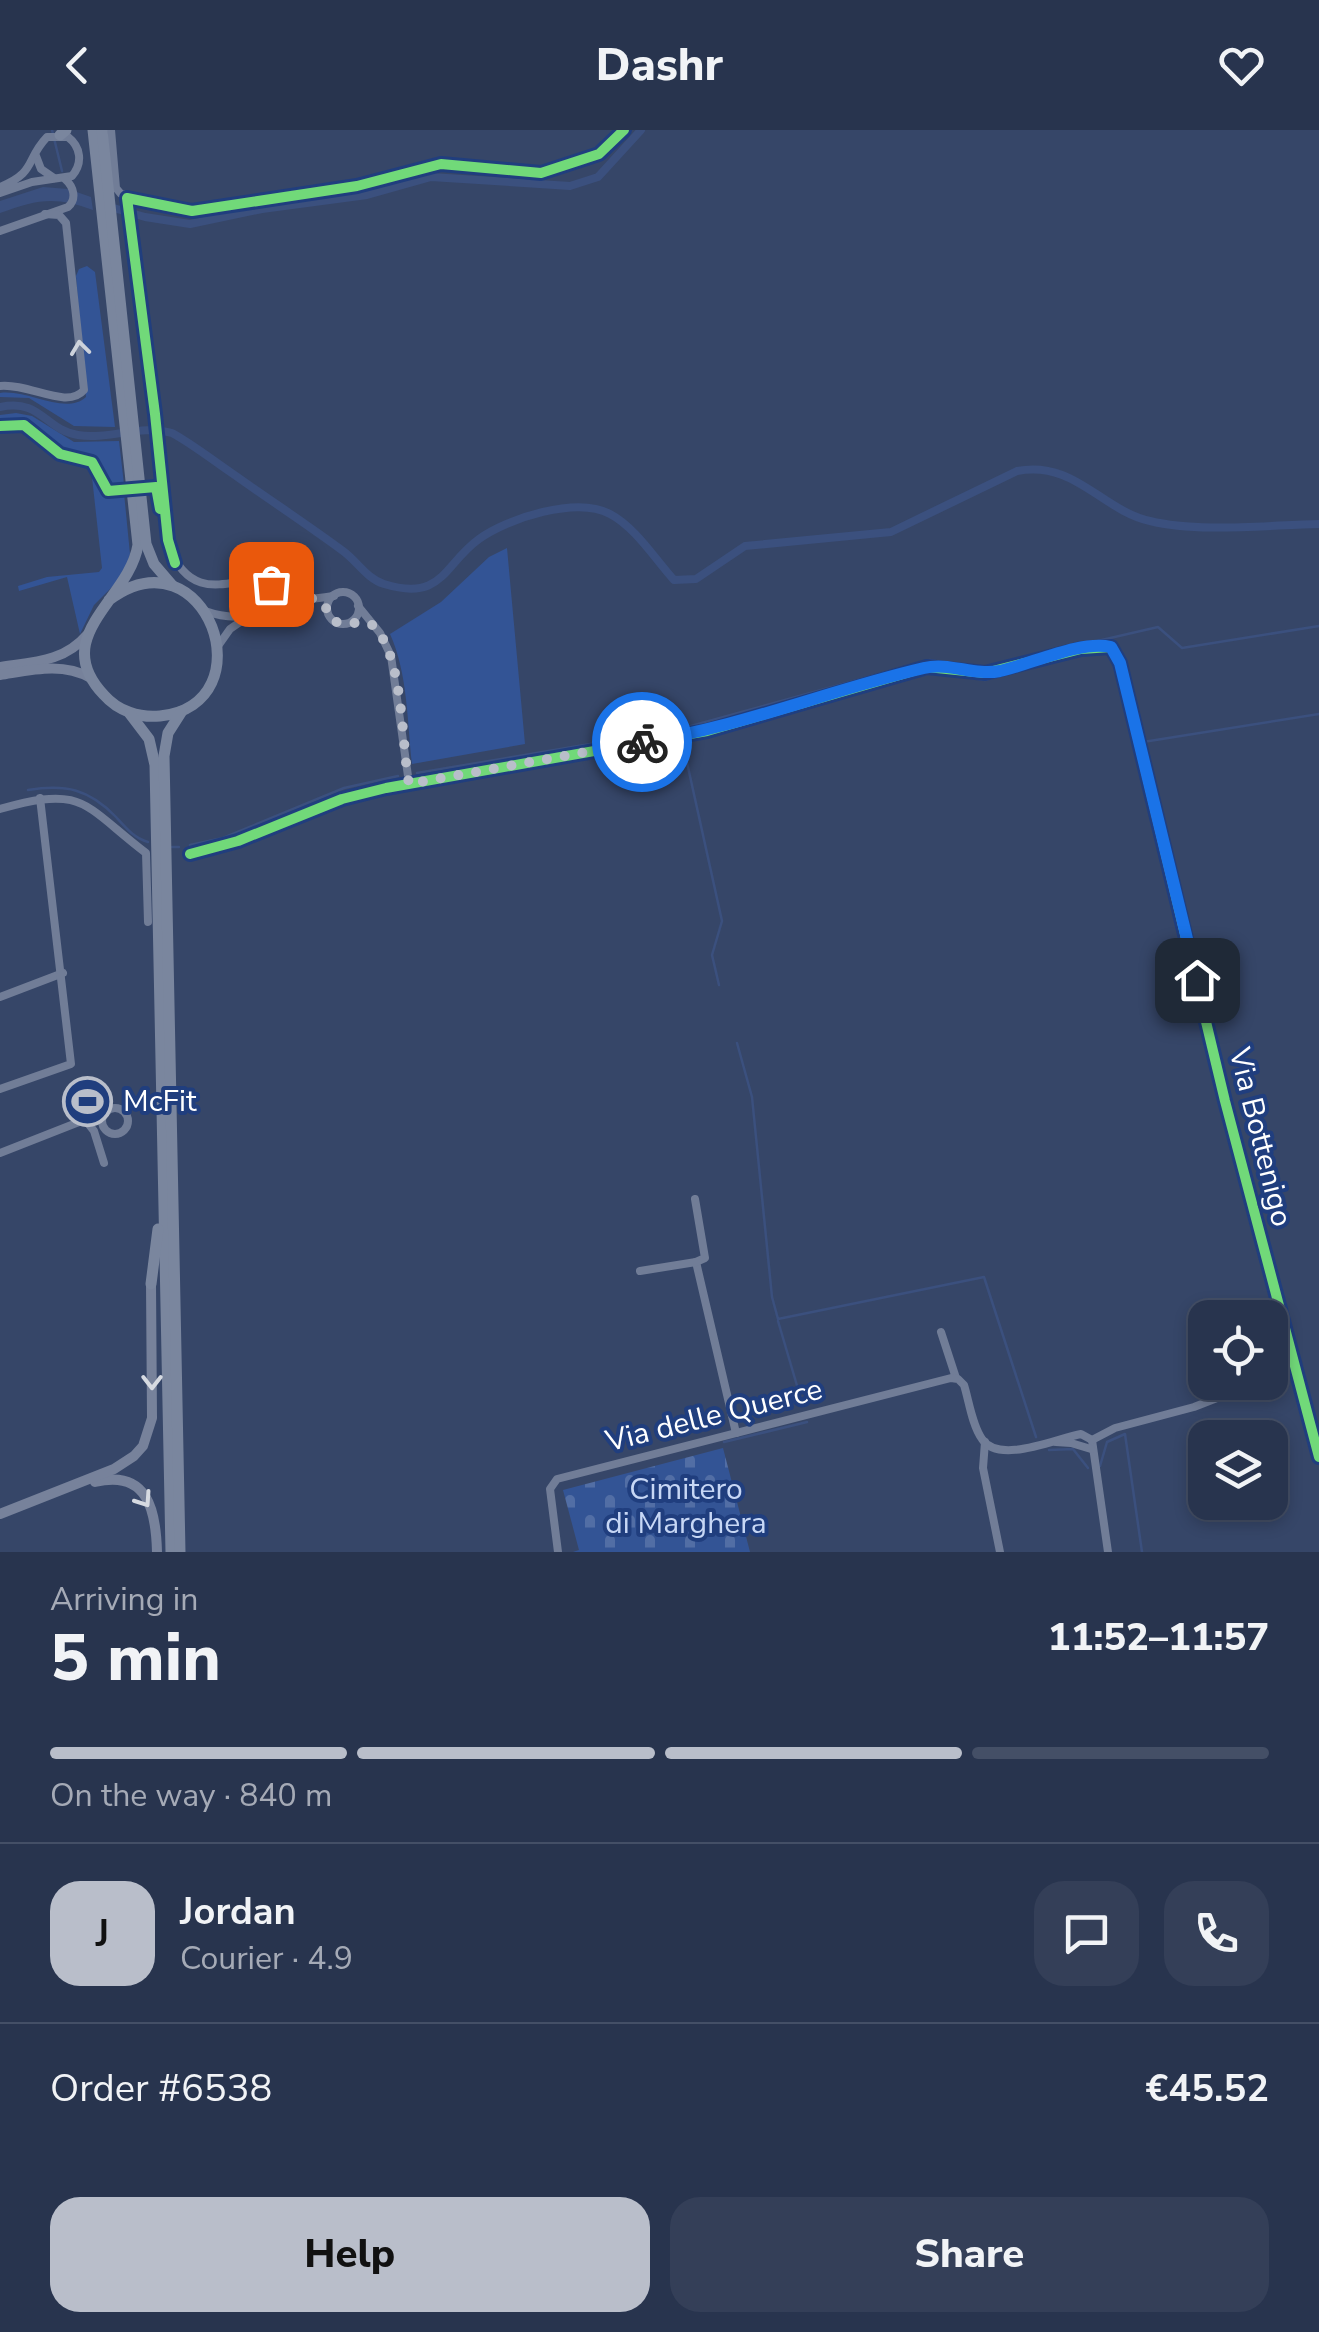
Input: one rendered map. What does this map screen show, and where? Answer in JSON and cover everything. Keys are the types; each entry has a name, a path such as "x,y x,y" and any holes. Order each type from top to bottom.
{"main road":[{"path":"93,130 104,191 146,544 154,564 175,588"},
{"path":"102,130 104,191"},
{"path":"132,445 138,545 130,572 94,619 86,657 92,679 107,698 145,731 155,765 172,1552"},
{"path":"109,600 145,584 175,588 205,611 218,646 210,682 185,708 168,734 164,756 180,1552"},
{"path":"127,712 156,716 185,708"},
{"path":"151,1284 163,1200"}],"street":[{"path":"54,178 41,169 38,130 72,141 80,156 76,170 66,180"},
{"path":"111,130 116,188 127,200 168,540 178,566 194,579 208,584 265,582 273,587 283,605"},
{"path":"127,200 192,210 357,186 442,164 541,173 599,154 624,130"},
{"path":"0,190 24,175 38,150 56,135"},
{"path":"0,190 54,178 66,180"},
{"path":"0,231 64,210 73,200 66,180"},
{"path":"0,386 26,386 64,399 74,399 84,390 66,223 59,215 45,214"},
{"path":"205,611 230,618 247,617 283,605 347,593 375,626 391,656 409,784"},
{"path":"327,609 334,596"},
{"path":"314,598 335,622 375,626"},
{"path":"350,622 357,615 358,606"},
{"path":"218,646 247,617"},
{"path":"0,667 53,659 74,648 88,634"},
{"name":"Via Bottenigo","path":"190,854 238,842 354,796 697,733 928,667 985,673 1099,645 1113,648 1166,846 1225,1101 1319,1456"},
{"path":"0,675 55,668 75,670 92,679"},
{"path":"0,809 58,796 88,806 146,853 148,922"},
{"path":"0,1089 72,1064 40,798"},
{"path":"0,996 63,973"},
{"path":"0,1153 107,1111 118,1109 127,1119 121,1132 83,1122"},
{"path":"83,1122 97,1141 103,1161 106,1129 102,1118 107,1111"},
{"path":"97,1141 106,1129"},
{"path":"640,1271 696,1262 706,1256 695,1199"},
{"path":"696,1262 736,1433"},
{"path":"0,1514 114,1469 142,1446 152,1418 151,1284"},
{"path":"941,1332 984,1442 983,1468 1000,1552"},
{"path":"1288,1371 1295,1368"},
{"name":"Via delle Querce","path":"558,1552 550,1489 557,1479 956,1378"},
{"path":"1092,1444 1115,1428 1214,1400"},
{"path":"984,1442 1006,1451 1082,1434 1092,1444 1108,1552"},
{"path":"32,1502 108,1479 133,1485 152,1507 157,1552"}],"green space":[{"path":"87,266 95,272 115,427 74,426 29,398 0,397 0,393 11,393 68,404 86,397 76,276 79,269"},
{"path":"0,415 32,416 74,442 119,441 124,484 106,486 93,457 63,451 27,424 0,423"},
{"path":"91,468 101,493 124,493 130,554 116,583 94,605 80,634 67,577 19,591 18,586 47,577 99,572 102,568"},
{"path":"507,548 525,744 412,764 404,681 390,634 441,602 489,557"},
{"name":"Cimitero di Marghera","path":"723,1448 750,1552 573,1552 579,1550 563,1490"}],"shaded area":[{"path":"43,187 68,189 91,197 93,210 46,201 0,213 0,201"}],"waterway":[{"path":"52,130 62,171"},
{"path":"110,207 190,224 262,209 367,195 431,177 570,186 598,177 641,130"},
{"path":"0,407 25,407 78,435 149,430 172,433 330,541 372,578 404,588 430,585 492,531 524,517 562,508 580,507 610,514 636,535 674,580 696,579 745,546 891,532 1017,471 1037,470 1072,479 1133,515 1169,525 1319,524"},
{"path":"976,669 1158,627 1182,648 1319,626"},
{"path":"719,985 712,955 722,921 682,740 934,672 985,680 1082,653"},
{"path":"417,773 680,729 930,660 968,667"},
{"path":"1117,673 1134,743"},
{"path":"1143,742 1319,714"},
{"path":"190,845 223,838 344,788 398,776"},
{"path":"28,790 54,788 86,795 148,842"},
{"path":"172,847 179,847"},
{"path":"737,1043 752,1097 772,1297 778,1319 984,1277 1036,1437"},
{"path":"778,1321 803,1406"},
{"path":"724,1442 807,1422"},
{"path":"1100,1466 1107,1442 1125,1434 1142,1552"},
{"path":"1049,1450 1073,1449 1088,1468"}],"cycle path":[{"path":"175,563 168,540 127,198 192,211 357,186 441,164 541,173 599,154 624,130"},
{"path":"0,426 24,425 60,454 92,462 108,491 156,487 160,509"},
{"path":"190,854 238,841 342,799 386,788 707,731 927,667 985,673 1081,649 1111,647 1120,663 1225,1101 1319,1457"}],"way so far":[{"path":"271,584 283,605 314,598 335,622 359,621 375,626 380,633 391,656 409,784 642,742"}],"place":[{"name":"McFit","path":"88,1101"}],"route":[{"path":"642,742 754,718 928,667 985,673 1099,645 1111,647 1120,663 1197,980"}]}
